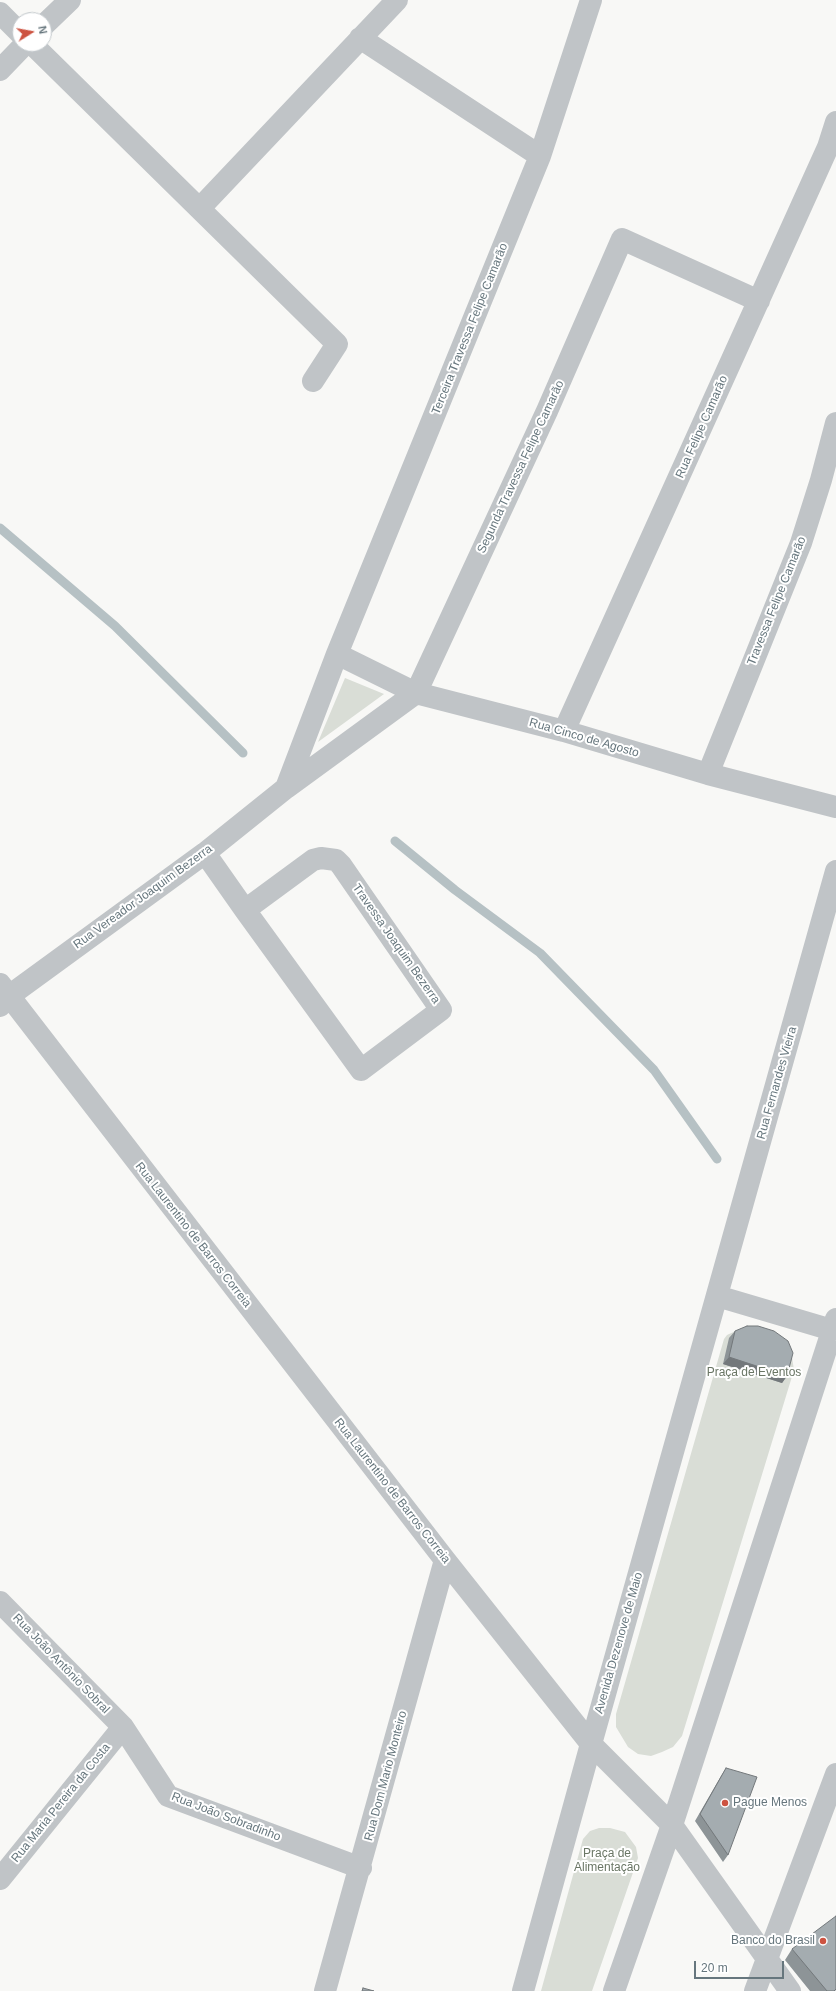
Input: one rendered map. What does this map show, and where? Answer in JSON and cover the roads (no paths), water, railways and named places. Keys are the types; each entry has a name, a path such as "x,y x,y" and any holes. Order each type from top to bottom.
{"street":[{"path":"52,17 70,0"},
{"path":"200,208 397,0"},
{"name":"Terceira Travessa Felipe Camarão","path":"286,788 337,654 540,156 591,0"},
{"path":"0,13 12,25"},
{"path":"360,38 540,156"},
{"path":"0,70 17,52"},
{"path":"40,52 337,344 313,381"},
{"name":"Rua Felipe Camarão","path":"564,731 759,301 832,149 836,122"},
{"name":"Segunda Travessa Felipe Camarão","path":"416,693 547,411 622,239 759,301"},
{"name":"Travessa Felipe Camarão","path":"708,774 801,543 821,480 836,423"},
{"name":"Rua Cinco de Agosto","path":"337,654 416,693 564,731 708,774 836,807"},
{"name":"Rua Vereador Joaquim Bezerra","path":"3,996 205,853 286,788 416,693"},
{"name":"Travessa Joaquim Bezerra","path":"205,853 245,910 361,1070 441,1010 341,865 336,860 321,858 313,860 245,910"},
{"name":"Rua Fernandes Vieira","path":"717,1296 836,871"},
{"name":"Rua Laurentino de Barros Correia","path":"3,996 590,1744 672,1825 790,1991"},
{"path":"614,1991 672,1825 834,1325 717,1296"},
{"name":"Avenida Dezenove de Maio","path":"523,1991 590,1744 717,1296"},
{"name":"Rua Dom Mario Monteiro","path":"325,1991 361,1868 445,1560"},
{"name":"Rua João Antônio Sobral","path":"0,1602 123,1727"},
{"name":"Rua João Sobradinho","path":"123,1727 168,1796 361,1868"},
{"name":"Rua Maria Pereira da Costa","path":"0,1879 123,1727"},
{"path":"755,1991 836,1774"}],"waterway":[{"path":"0,528 115,626 243,753"},
{"path":"395,841 455,890 540,953 654,1070 717,1159"}],"place":[{"name":"Pague Menos","path":"725,1803"},
{"name":"Banco do Brasil","path":"823,1941"}],"park label":[{"name":"Praça de Eventos","path":"754,1373"},
{"name":"Praça de Alimentação","path":"607,1861"}]}
